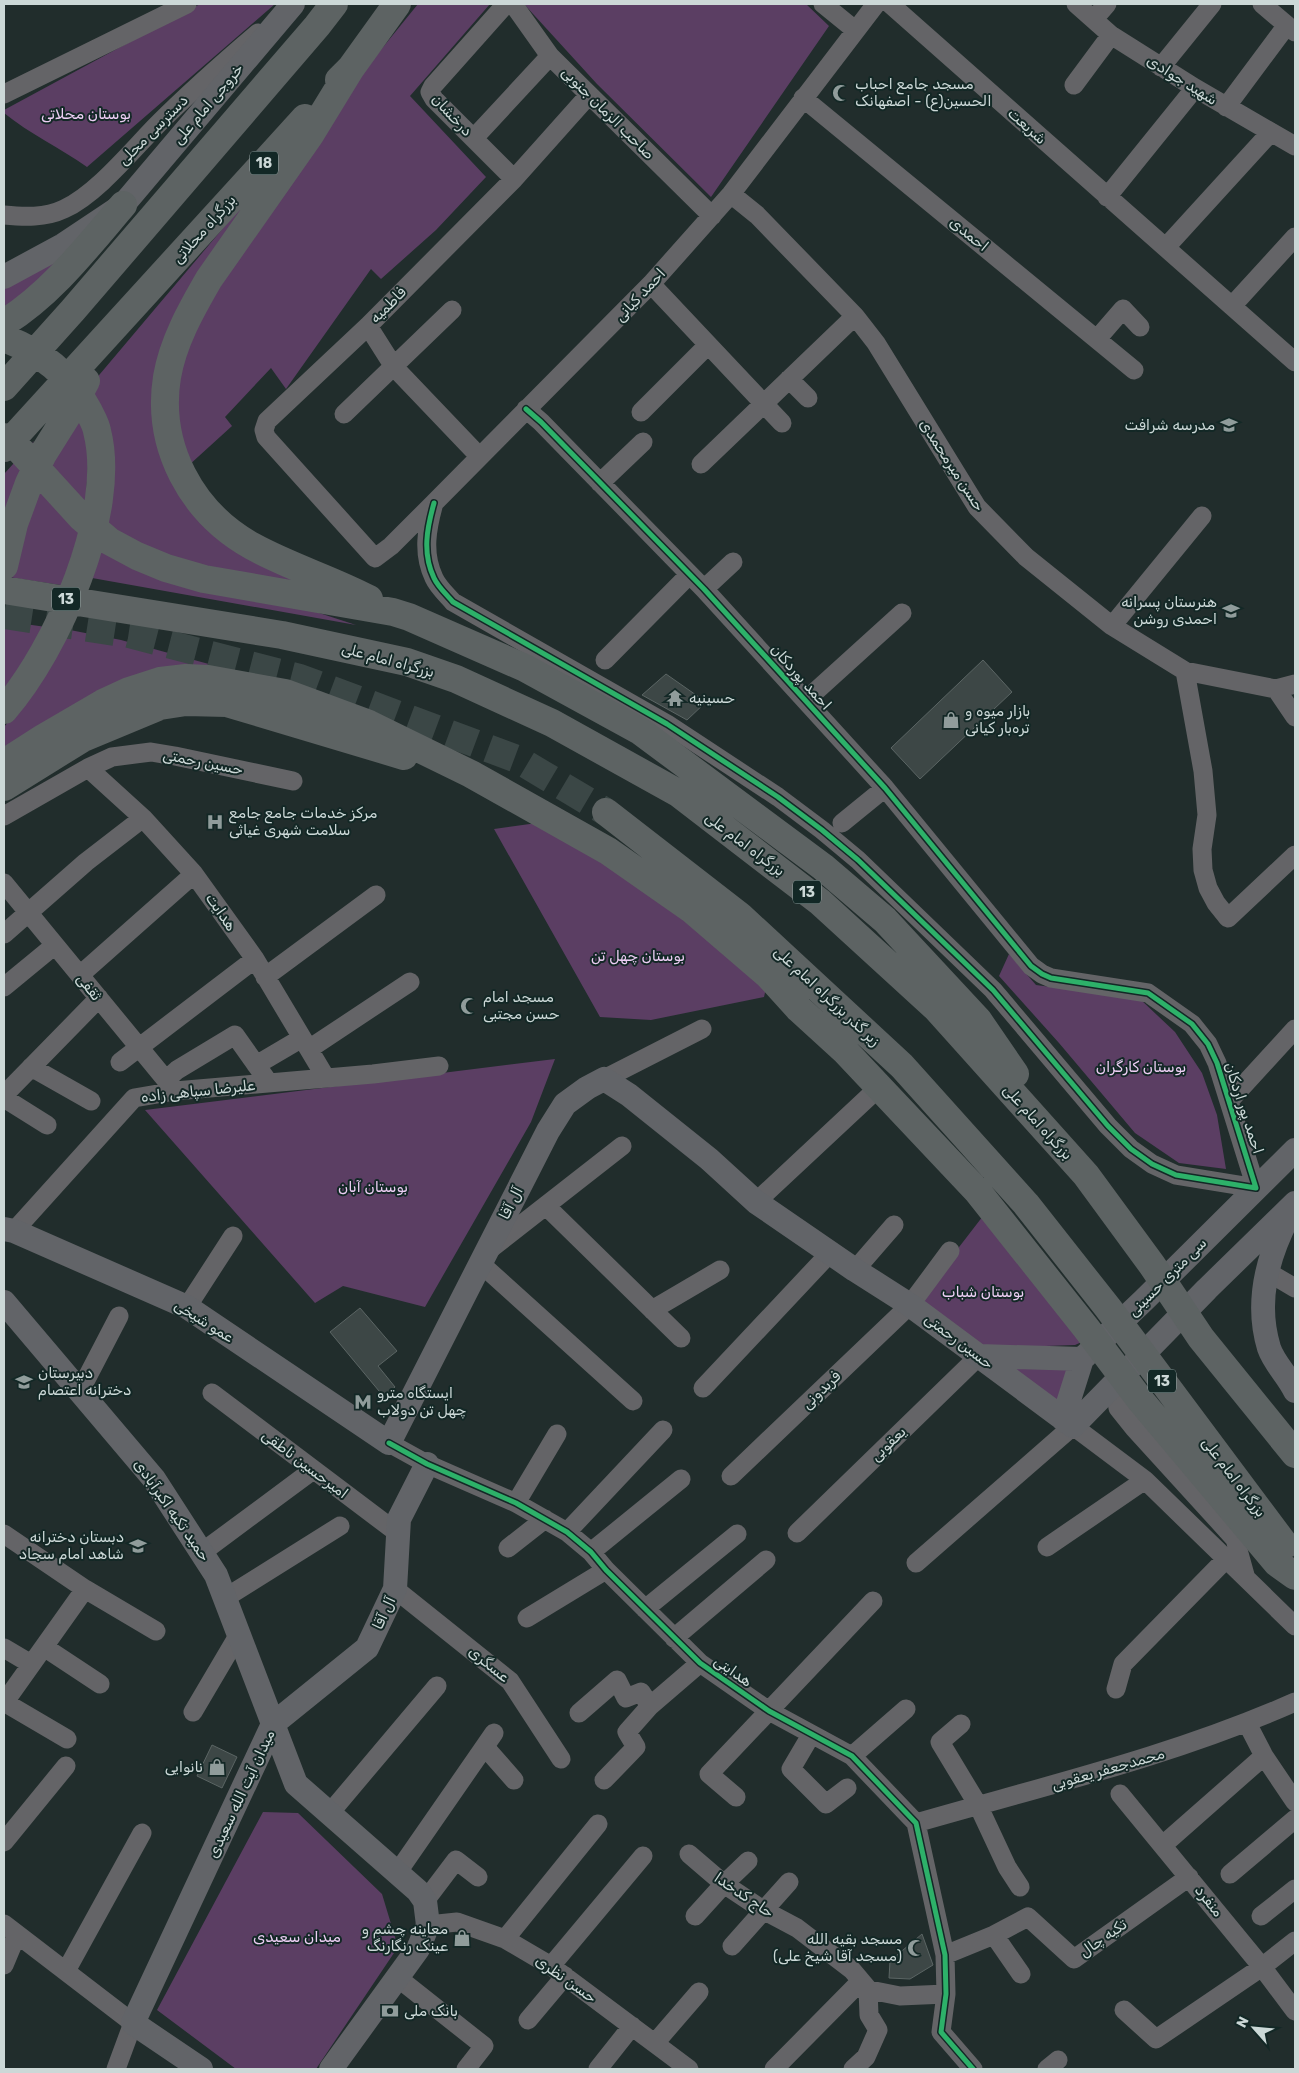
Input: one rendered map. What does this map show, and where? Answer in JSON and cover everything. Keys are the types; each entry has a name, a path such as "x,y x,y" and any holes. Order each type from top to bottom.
{"highway":[{"path":"4,387 73,310 334,4"},
{"name":"بزرگراه محلاتی","path":"4,448 351,68 397,4"},
{"path":"351,68 310,135 209,279 194,304 172,355 167,377 166,428 173,458 185,480 200,501 228,530 285,562 342,585 392,612"},
{"path":"4,323 33,301 63,273 123,205"},
{"path":"4,566 14,524 29,483 43,454 70,412 116,324"},
{"path":"4,338 25,346 58,369 75,387 97,430 102,464 99,500 79,576 55,634 38,665 10,702"},
{"path":"4,437 18,448 80,517 109,542 137,556 166,568 204,579 392,612 409,617 525,668 640,732 823,867 885,920 978,1020 1086,1175"},
{"name":"بزرگراه امام علی","path":"4,590 282,635 407,662 456,679 552,723 678,793 820,902 936,1008 1086,1175 1152,1265 1201,1338 1295,1454"},
{"path":"4,763 103,703 129,691 160,681 186,678 208,679 286,693 369,724 471,774 608,851 691,909 769,976 799,1009 845,1051 978,1192 1086,1328 1141,1401 1277,1563 1295,1576"},
{"path":"4,787 83,738 160,706 186,702 227,703 393,753 471,774"},
{"name":"زیر گذر بزرگراه امام علی","path":"606,812 740,916 902,1066 1026,1204"},
{"name":"بزرگراه امام علی","path":"1026,1204 1108,1308 1295,1559"}],"main road":[{"name":"خروجی امام علی","path":"4,276 63,245 123,205 291,6"},
{"name":"حسین رحمتی","path":"604,1079 629,1095 695,1147 756,1202 855,1270 910,1304 1068,1423"},
{"name":"آل آقا","path":"389,1443 548,1131 565,1104 586,1088 604,1079"},
{"name":"سی متری حسینی","path":"1068,1423 1086,1355 1295,1150"},
{"path":"1295,1203 1277,1240 1266,1271 1263,1291 1264,1318 1270,1349 1295,1390"},
{"path":"1068,1423 1116,1382 1295,1203"},
{"name":"عمو شیخی","path":"9,1230 187,1307 389,1443"},
{"name":"حمید تکیه اکبرآبادی","path":"7,1312 80,1391 154,1479 216,1575 274,1724"},
{"path":"979,1356 1086,1355"},
{"name":"آل آقا","path":"274,1724 368,1648 395,1589 399,1519 427,1464"},
{"name":"میدان آیت الله سعیدی","path":"274,1724 296,1784 418,1891 425,1901"},
{"name":"میدان آیت الله سعیدی","path":"133,2023 274,1724"},
{"path":"330,2069 418,1949 428,1925 425,1901"},
{"path":"133,2023 201,2069"}],"street":[{"path":"4,94 166,8 187,4"},
{"name":"درخشان","path":"506,4 433,86 430,92 514,179"},
{"name":"صاحب الزمان جنوبی","path":"512,4 550,56 712,216"},
{"path":"823,4 855,30"},
{"name":"احمد کیانی","path":"375,558 391,546 651,284 731,194 876,4"},
{"name":"شریعت","path":"890,4 1295,362"},
{"name":"شهید جوادی","path":"1076,4 1111,35 1226,107 1295,146"},
{"path":"1094,19 1106,4"},
{"path":"1161,67 1212,4"},
{"path":"1226,107 1291,29 1262,4"},
{"name":"دسترسی محلی","path":"4,216 28,217 48,214 65,209 78,201 95,187 223,62 291,6"},
{"path":"1074,84 1111,35"},
{"path":"474,138 550,56"},
{"path":"1107,197 1195,88"},
{"name":"فاطمیه","path":"375,558 266,437 264,430 267,421 368,326 514,179 589,94"},
{"name":"احمدی","path":"803,98 1134,370"},
{"path":"1166,247 1271,132"},
{"name":"حسن میرمحمدی","path":"731,194 757,215 855,316 876,343 977,507 1026,556 1112,626 1185,671 1276,688"},
{"path":"1232,306 1295,237"},
{"path":"651,284 782,423"},
{"path":"1097,339 1123,309 1140,327"},
{"path":"344,414 452,310"},
{"path":"701,464 855,316"},
{"path":"368,326 394,366 479,456"},
{"path":"640,412 708,344"},
{"path":"789,379 808,398"},
{"name":"احمد پوردکان","path":"526,409 704,589 806,700 885,788 1030,966 1042,974"},
{"path":"600,483 643,442"},
{"path":"434,503 427,526 426,553 434,579 454,602 667,724 778,797 822,830 858,860 993,990 1108,1126 1138,1154 1152,1164 1176,1175 1256,1188"},
{"path":"1112,626 1202,516"},
{"path":"704,589 733,562"},
{"path":"605,660 689,575"},
{"path":"806,700 902,613"},
{"path":"1185,671 1203,771 1207,815 1202,849 1203,870 1208,888 1216,903 1228,918 1295,855"},
{"path":"1295,684 1276,688 1295,717"},
{"name":"حسین رحمتی","path":"88,768 112,757 151,752 293,781"},
{"path":"4,816 88,768"},
{"name":"هدایت","path":"88,768 143,818 194,874 255,959 326,1078"},
{"path":"842,823 885,788"},
{"path":"4,934 28,912 143,818"},
{"path":"80,975 194,874"},
{"name":"ثقفی","path":"4,883 171,1085"},
{"path":"265,977 376,895"},
{"path":"4,987 55,945"},
{"path":"120,1062 255,959"},
{"name":"احمد پور اردکان","path":"1042,974 1051,978 1148,993 1192,1024 1208,1044 1230,1100 1256,1188"},
{"path":"256,1065 305,1044 410,982"},
{"path":"47,1125 4,1096 99,998"},
{"name":"آل آقا","path":"604,1079 702,1029"},
{"path":"1230,1100 1295,1030"},
{"path":"171,1085 177,1070 235,1035 269,1083"},
{"name":"علیرضا سپاهی زاده","path":"9,1230 134,1098 171,1085 269,1083 439,1066"},
{"path":"31,1067 91,1101"},
{"path":"756,1202 876,1090"},
{"path":"622,1146 483,1258 632,1401"},
{"path":"546,1206 681,1338"},
{"path":"855,1270 894,1225"},
{"path":"187,1307 233,1236"},
{"name":"فریدونی","path":"732,1476 910,1304 950,1251"},
{"path":"703,1388 830,1253"},
{"path":"652,1310 720,1270"},
{"path":"1266,1271 1295,1288"},
{"path":"80,1391 119,1316"},
{"name":"یعقوبی","path":"797,1533 979,1356"},
{"path":"1116,1382 1118,1408 1235,1539 1246,1576"},
{"name":"امیرحسین ناطقی","path":"212,1393 398,1534"},
{"path":"916,1563 1068,1423"},
{"name":"حسین رحمتی","path":"1068,1423 1145,1480 1246,1576 1295,1626"},
{"path":"567,1532 663,1430"},
{"path":"516,1503 557,1434"},
{"name":"هدایتی","path":"389,1443 427,1464 516,1503 567,1532 590,1552 700,1664 769,1712 852,1756 916,1823"},
{"path":"201,1553 313,1470"},
{"path":"590,1552 681,1479"},
{"path":"1047,1547 1145,1480"},
{"path":"508,1548 544,1519"},
{"path":"224,1598 340,1526"},
{"path":"4,1534 85,1589 156,1631"},
{"path":"645,1609 737,1534"},
{"path":"1116,1689 1123,1664 1227,1558"},
{"path":"674,1638 766,1560"},
{"path":"527,1618 606,1570"},
{"path":"67,1739 4,1702 85,1589"},
{"name":"عسگری","path":"395,1589 510,1681 561,1759"},
{"path":"736,1798 709,1774 873,1600"},
{"path":"193,1712 239,1634"},
{"path":"44,1647 100,1684"},
{"path":"4,1648 31,1664"},
{"path":"604,1780 636,1747 627,1732 650,1706 700,1664"},
{"path":"579,1713 617,1680 626,1698 641,1692 650,1706"},
{"path":"329,1814 437,1686"},
{"name":"محمدجعفر یعقوبی","path":"916,1823 1159,1754 1247,1723 1295,1702"},
{"path":"852,1756 906,1709"},
{"path":"1247,1723 1264,1756 1295,1802"},
{"path":"961,1724 940,1742 978,1805 1007,1867 1020,1887"},
{"path":"811,1735 791,1769 826,1804 846,1788"},
{"path":"397,1873 490,1740 514,1780"},
{"path":"1162,1845 1264,1756"},
{"path":"4,1842 66,1766"},
{"name":"منفرد","path":"1120,1794 1262,1967 1295,2011"},
{"path":"1230,1874 1295,1819"},
{"path":"916,1823 944,1955 946,1994 941,2032 973,2069"},
{"path":"505,1939 598,1824"},
{"path":"66,1971 142,1832"},
{"name":"حاج کدخدا","path":"689,1854 724,1884 763,1910 797,1928 852,1970 868,1989"},
{"path":"528,2020 558,1971 643,1856"},
{"path":"425,1901 456,1860 478,1877"},
{"path":"695,1916 748,1861"},
{"name":"تکیه چال","path":"944,1955 994,1935 1028,1917 1074,1959 1189,1877"},
{"path":"732,1946 789,1882"},
{"path":"1260,1916 1295,1889"},
{"name":"حسن نظری","path":"428,1925 457,1922 505,1939 558,1971 689,2069"},
{"path":"4,1965 10,1929 133,2023 116,2069"},
{"path":"994,1935 1021,1974"},
{"path":"1124,2010 1156,2039 1262,1967 1295,1941"},
{"path":"398,1978 484,2046 466,2069"},
{"path":"774,2069 855,1987 900,1996 946,1994"},
{"path":"853,2069 866,2057 878,2030 869,2015 868,1989"},
{"path":"655,2043 699,1992"},
{"path":"598,2069 632,2026"}],"green space":[{"name":"بوستان محلاتی","path":"200,4 275,4 87,167 24,128 4,113 4,110"},
{"path":"418,4 490,4 410,96 486,177 436,230 381,279 371,269 286,389 271,368 225,417 232,426 188,466 174,399 190,332 358,78"},
{"path":"524,4 806,4 829,26 711,197 597,84"},
{"path":"311,124 178,313 174,479 340,596 209,572 105,530 89,387"},
{"path":"84,238 4,314 4,283"},
{"path":"76,412 89,452 85,510 44,468"},
{"path":"34,441 17,480 4,517 4,474"},
{"path":"38,479 82,528 67,586 8,577"},
{"path":"101,542 356,625 92,578"},
{"path":"4,621 46,627 4,692"},
{"path":"70,630 121,640 238,672 4,753 4,727 17,711"},
{"name":"بوستان چهل تن","path":"537,823 641,879 769,975 764,997 651,1020 600,1017 494,829"},
{"name":"بوستان کارگران","path":"1009,954 1036,985 1140,999 1175,1032 1202,1073 1217,1115 1226,1169 1179,1163 1135,1133 999,976"},
{"name":"بوستان آبان","path":"555,1059 531,1122 425,1307 343,1286 315,1303 145,1110"},
{"name":"بوستان شباب","path":"983,1216 1084,1341 1075,1345 985,1348 916,1303"},
{"path":"1074,1361 1061,1405 1004,1365"},
{"name":"میدان سعیدی","path":"263,1812 298,1813 382,1894 398,1947 316,2069 236,2069 157,2010"}],"building":[{"name":"بازار میوه و تره‌بار کیانی","path":"983,660 1012,692 920,779 891,748"},
{"name":"حسینیه","path":"666,674 706,702 687,720 642,695"},
{"path":"360,1308 397,1351 378,1366 395,1387 384,1397 330,1332"},
{"name":"نانوایی","path":"212,1745 237,1757 222,1788 197,1776"},
{"name":"مسجد بقیه الله (مسجد آقا شیخ علی)","path":"922,1934 933,1965 910,1979 889,1978 890,1961"}],"tunnel":[{"path":"4,615 129,634 300,678 517,759 606,812"}],"cycle path":[{"path":"434,503 427,540 428,559 430,569 440,588 453,602 667,724 778,797 822,830 858,860 993,990 1108,1126 1131,1149 1152,1164 1176,1175 1256,1188 1217,1063 1208,1044 1192,1024 1148,993 1051,978 1031,966 885,788 704,589 541,422 526,409"},
{"path":"389,1443 427,1464 516,1503 567,1532 591,1552 606,1570 700,1663 769,1711 852,1756 916,1823 945,1955 946,1994 941,2032 973,2069"}],"place":[{"name":"مسجد جامع احباب الحسین(ع) - اصفهانک","path":"841,93"},
{"name":"مدرسه شرافت","path":"1229,425"},
{"name":"هنرستان پسرانه احمدی روشن","path":"1231,611"},
{"name":"حسینیه","path":"675,698"},
{"name":"بازار میوه و تره‌بار کیانی","path":"951,720"},
{"name":"مرکز خدمات جامع جامع سلامت شهری غیاثی","path":"215,822"},
{"name":"مسجد امام حسن مجتبی","path":"469,1006"},
{"name":"دبیرستان دخترانه اعتصام","path":"24,1382"},
{"name":"ایستگاه مترو چهل تن دولاب","path":"363,1402"},
{"name":"دبستان دخترانه شاهد امام سجاد","path":"138,1546"},
{"name":"نانوایی","path":"217,1767"},
{"name":"معاینه چشم و عینک رنگارنگ","path":"462,1938"},
{"name":"مسجد بقیه الله (مسجد آقا شیخ علی)","path":"916,1948"},
{"name":"بانک ملی","path":"390,2011"}]}
